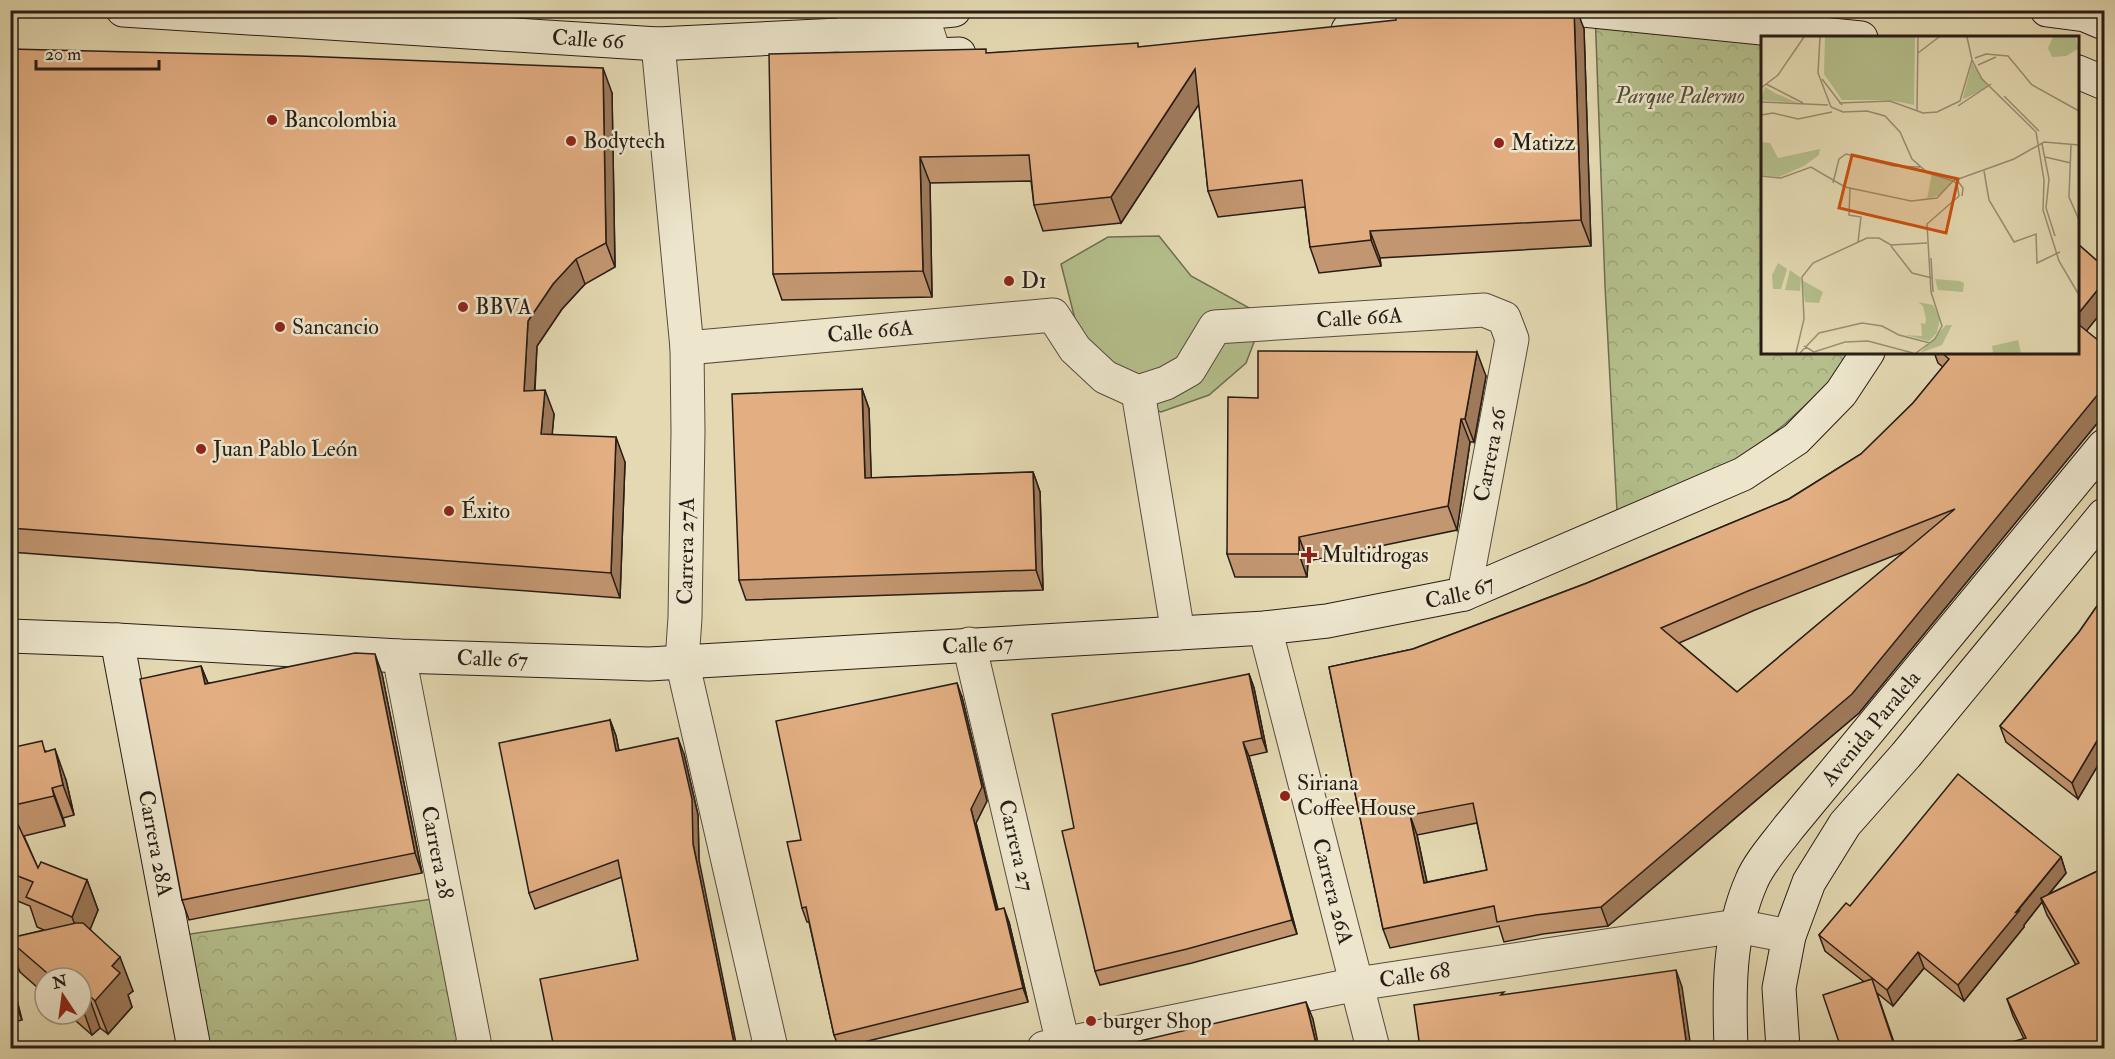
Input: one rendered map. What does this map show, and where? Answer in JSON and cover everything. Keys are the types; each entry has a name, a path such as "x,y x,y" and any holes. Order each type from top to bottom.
{"street":[{"name":"Calle 66","path":"123,10 658,44 840,35 932,11"},
{"path":"1324,32 1382,27 1399,10"},
{"path":"1583,10 1842,36"},
{"path":"2047,10 2094,16"},
{"path":"932,11 935,55"},
{"path":"2059,36 2094,16"},
{"name":"Calle 66","path":"840,35 935,55 994,53"},
{"name":"Carrera 27A","path":"658,44 687,348 688,455 682,661 771,1048"},
{"path":"2079,72 2104,83"},
{"name":"Calle 66A","path":"687,348 1053,315 1075,349 1105,377 1138,392 1167,383 1189,370 1215,327 1484,310 1504,318"},
{"name":"Carrera 26","path":"1464,594 1512,339 1504,318"},
{"name":"Calle 67","path":"10,636 399,656 609,664 1265,628 1327,621 1464,594 1743,474 1796,439 1841,393 1867,354"},
{"path":"1138,392 1178,633"},
{"name":"Avenida Paralela","path":"1731,1048 1729,980 1737,926 1752,879 1789,827 2104,446"},
{"name":"Avenida Paralela","path":"1783,1048 1779,988 1788,936 1809,882 1845,824 1906,755 2104,515"},
{"name":"Carrera 26A","path":"1265,628 1373,1048"},
{"name":"Carrera 28A","path":"117,640 194,1048"},
{"name":"Carrera 27","path":"969,644 1057,1047"},
{"name":"Carrera 28","path":"399,656 474,1041 471,1048"},
{"name":"Calle 68","path":"1057,1047 1356,984 1737,926 1788,936"}],"green space":[{"name":"Parque Palermo","path":"1595,11 1660,11 1882,36 1761,36 1761,354 1852,354 1839,374 1785,424 1728,470 1617,511 1605,286"},
{"path":"1159,236 1191,276 1264,316 1246,363 1209,395 1161,412 1116,394 1078,331 1061,264 1108,237"},
{"path":"432,899 466,1044 451,1048 196,1048 162,938"}],"building":[{"path":"1431,10 1574,10 1581,220 1370,231 1371,240 1310,247 1302,180 1208,191 1195,69 1111,197 1034,205 1029,155 920,157 923,271 773,274 769,54 986,49 986,53 1138,43 1138,47 1396,20 1396,14"},
{"name":"Sancancio","path":"10,49 300,56 603,68 606,243 576,259 553,284 528,321 524,391 545,390 541,434 616,437 611,573 10,528"},
{"path":"2079,245 2104,267 2104,282 2079,313"},
{"path":"2079,325 2104,345 2104,387 1852,694 1601,907 1497,922 1494,906 1383,929 1329,667 1413,649 1587,583 1789,499 1861,454 1913,403 1949,359 1943,354 2079,354","holes":["1955,509 1737,692 1661,628","1473,803 1487,870 1424,883 1410,815"]},
{"path":"1258,351 1477,352 1465,419 1461,419 1448,506 1299,537 1299,554 1227,554 1228,397 1258,398"},
{"path":"862,389 865,478 1033,472 1036,570 739,580 732,394"},
{"path":"2104,596 2104,729 2072,783 2000,726 2079,632"},
{"path":"355,653 375,654 415,853 182,900 140,679 201,666 205,684"},
{"path":"1249,674 1262,738 1243,742 1292,920 1095,971 1062,831 1074,828 1052,714"},
{"path":"957,683 982,787 971,809 996,910 1004,908 1023,988 834,1035 806,907 802,908 787,842 801,840 776,721"},
{"path":"610,720 616,751 678,738 692,799 693,844 735,1048 554,1048 540,979 638,960 618,860 529,893 499,743"},
{"path":"42,741 45,752 55,749 63,785 52,788 54,796 10,806 10,748"},
{"path":"1958,774 2061,857 1958,985 1918,952 1887,990 1819,935 1846,903 1850,906"},
{"path":"10,807 38,868 41,862 87,880 72,917 26,897 33,882 10,873"},
{"path":"2104,868 2104,1048 1990,1048 2026,1038 2007,999 2079,963 2041,898"},
{"path":"83,923 120,957 112,966 120,973 95,1001 93,999 93,966 39,966 10,941 10,938"},
{"path":"1676,970 1687,1048 1420,1048 1414,1005"},
{"path":"1872,979 1895,1048 1841,1048 1823,995"},
{"path":"1306,1002 1317,1048 1110,1048"}],"place":[{"name":"Bancolombia","path":"272,120"},
{"name":"Bodytech","path":"571,141"},
{"name":"Matizz","path":"1499,143"},
{"name":"D1","path":"1009,281"},
{"name":"BBVA","path":"463,307"},
{"name":"Sancancio","path":"280,327"},
{"name":"Juan Pablo León","path":"201,449"},
{"name":"Éxito","path":"449,511"},
{"name":"Multidrogas","path":"1309,555"},
{"name":"Siriana Coffee House","path":"1285,796"},
{"name":"burger Shop","path":"1091,1021"}]}
